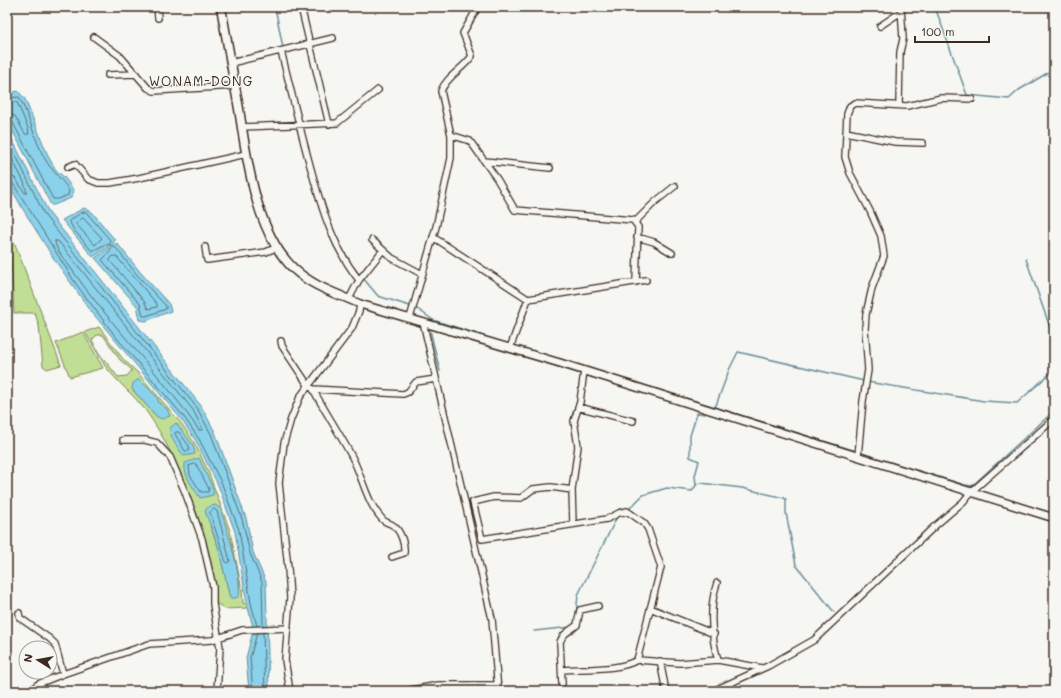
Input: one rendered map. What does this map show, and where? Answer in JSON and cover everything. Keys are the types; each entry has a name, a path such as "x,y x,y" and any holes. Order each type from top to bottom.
{"main road":[{"path":"221,7 246,154 256,199 262,218 286,261 301,275 317,286 345,298"}],"street":[{"path":"157,7 158,18"},
{"path":"301,7 329,124"},
{"path":"410,318 433,237 445,190 451,158 451,135 441,91 448,79 466,64 472,56 462,33 478,7"},
{"path":"880,26 901,10"},
{"path":"898,105 900,52 903,39 901,10"},
{"path":"94,37 120,56 148,88 159,92 235,86"},
{"path":"231,63 334,38"},
{"path":"282,50 298,125 325,220 346,263 359,280"},
{"path":"108,75 136,74"},
{"path":"242,128 337,123 378,90"},
{"path":"858,456 863,401 868,370 865,329 866,314 872,288 884,256 881,236 850,173 845,158 847,114 850,106 855,103 907,106 941,98 972,99"},
{"path":"846,132 895,142 923,143"},
{"path":"451,135 470,141 485,161 515,210 627,219 636,222"},
{"path":"68,167 75,164 88,179 98,183 110,183 246,154"},
{"path":"485,161 550,168"},
{"path":"636,222 655,202 675,186"},
{"path":"636,222 638,226 636,282"},
{"path":"433,237 528,299 646,280"},
{"path":"637,237 654,242 672,253"},
{"path":"372,240 392,258 422,274"},
{"path":"204,247 207,260 266,252 278,247"},
{"path":"383,250 345,298 360,304 510,348 1054,518"},
{"path":"510,348 528,299"},
{"path":"290,691 285,660 290,598 279,483 284,443 291,419 300,397 310,387 352,328 359,312 360,304"},
{"path":"406,691 439,685 498,688 492,619 423,322"},
{"path":"280,340 282,346 310,387 353,460 364,489 372,504 383,520 394,526 401,537 404,547 404,554 392,557"},
{"path":"573,523 572,490 578,446 574,421 584,371"},
{"path":"310,387 403,394 408,392 416,382 436,379"},
{"path":"578,407 634,421"},
{"path":"713,691 791,655 814,640 936,525 963,502 971,492 1054,419"},
{"path":"123,440 145,440 157,443 170,457 185,492 210,568 213,587 213,604 219,638 217,691"},
{"path":"572,490 551,487 533,489 521,498 494,497 473,502 482,539 611,518 624,511 644,523 650,535 661,567 638,660"},
{"path":"716,583 713,593 712,608 718,660"},
{"path":"562,684 560,642 562,636 565,632 577,625 580,610 598,606"},
{"path":"650,608 714,634"},
{"path":"19,613 20,618 55,644 63,674"},
{"path":"30,691 38,684 63,674 149,644 219,638 231,633 251,629 270,630 288,628"},
{"path":"562,670 616,666 629,664 638,660 680,663 718,660 762,668"},
{"path":"660,662 666,691"}],"green space":[{"path":"11,241 15,244 61,365 47,369 43,366 39,326 35,313 14,313 11,257 8,245"},
{"path":"99,327 123,359 138,373 181,423 195,444 208,471 230,531 242,590 243,603 247,604 248,608 225,609 216,603 210,556 193,503 170,452 146,411 105,366 85,332","holes":["97,335 103,335 120,360 132,370 127,376 118,377 99,353 92,340","139,379 157,397 159,403 167,409 157,417 132,389","210,526 231,546 240,588 230,598 218,546"]},
{"path":"83,332 103,368 70,377 56,343"}],"water":[{"path":"18,91 25,99 49,158 56,170 65,178 74,191 71,198 54,205 51,205 7,120 7,94"},
{"path":"7,129 49,213 201,406 215,432 246,518 253,552 266,582 269,691 249,691 246,658 253,627 247,604 235,532 218,485 196,441 181,419 90,310 54,259 24,211 7,181"},
{"path":"84,208 92,212 115,240 113,244 93,257 62,220"},
{"path":"117,243 169,304 171,311 146,321 140,320 137,306 95,258"},
{"path":"139,379 157,397 159,403 167,409 170,416 162,419 157,417 132,389 133,383"},
{"path":"176,423 193,445 195,454 184,456 175,443 171,436 170,428"},
{"path":"199,458 214,491 213,495 200,498 189,481 185,468 185,463"},
{"path":"215,505 220,508 236,565 239,596 236,598 230,598 218,546 205,511 208,507"}],"waterway":[{"path":"275,7 283,48"},
{"path":"935,7 967,95 1009,99 1019,90 1054,69"},
{"path":"1026,259 1054,339"},
{"path":"363,278 378,296 416,308 433,320 551,357"},
{"path":"432,329 430,330 440,371"},
{"path":"474,341 581,374"},
{"path":"715,408 729,370 738,352 864,381"},
{"path":"585,367 856,451"},
{"path":"867,382 984,401 1017,403 1054,370"},
{"path":"585,375 942,486"},
{"path":"860,453 972,486 1054,411"},
{"path":"696,485 695,476 699,461 690,457 690,436 697,413 705,414"},
{"path":"628,510 643,495 667,488 692,491 697,484 701,483 742,488 784,498 786,499 786,513 796,565 834,612"},
{"path":"576,615 578,595 617,517"},
{"path":"534,631 572,627"}],"district":[{"name":"WONAM-DONG","path":"201,80"}]}
